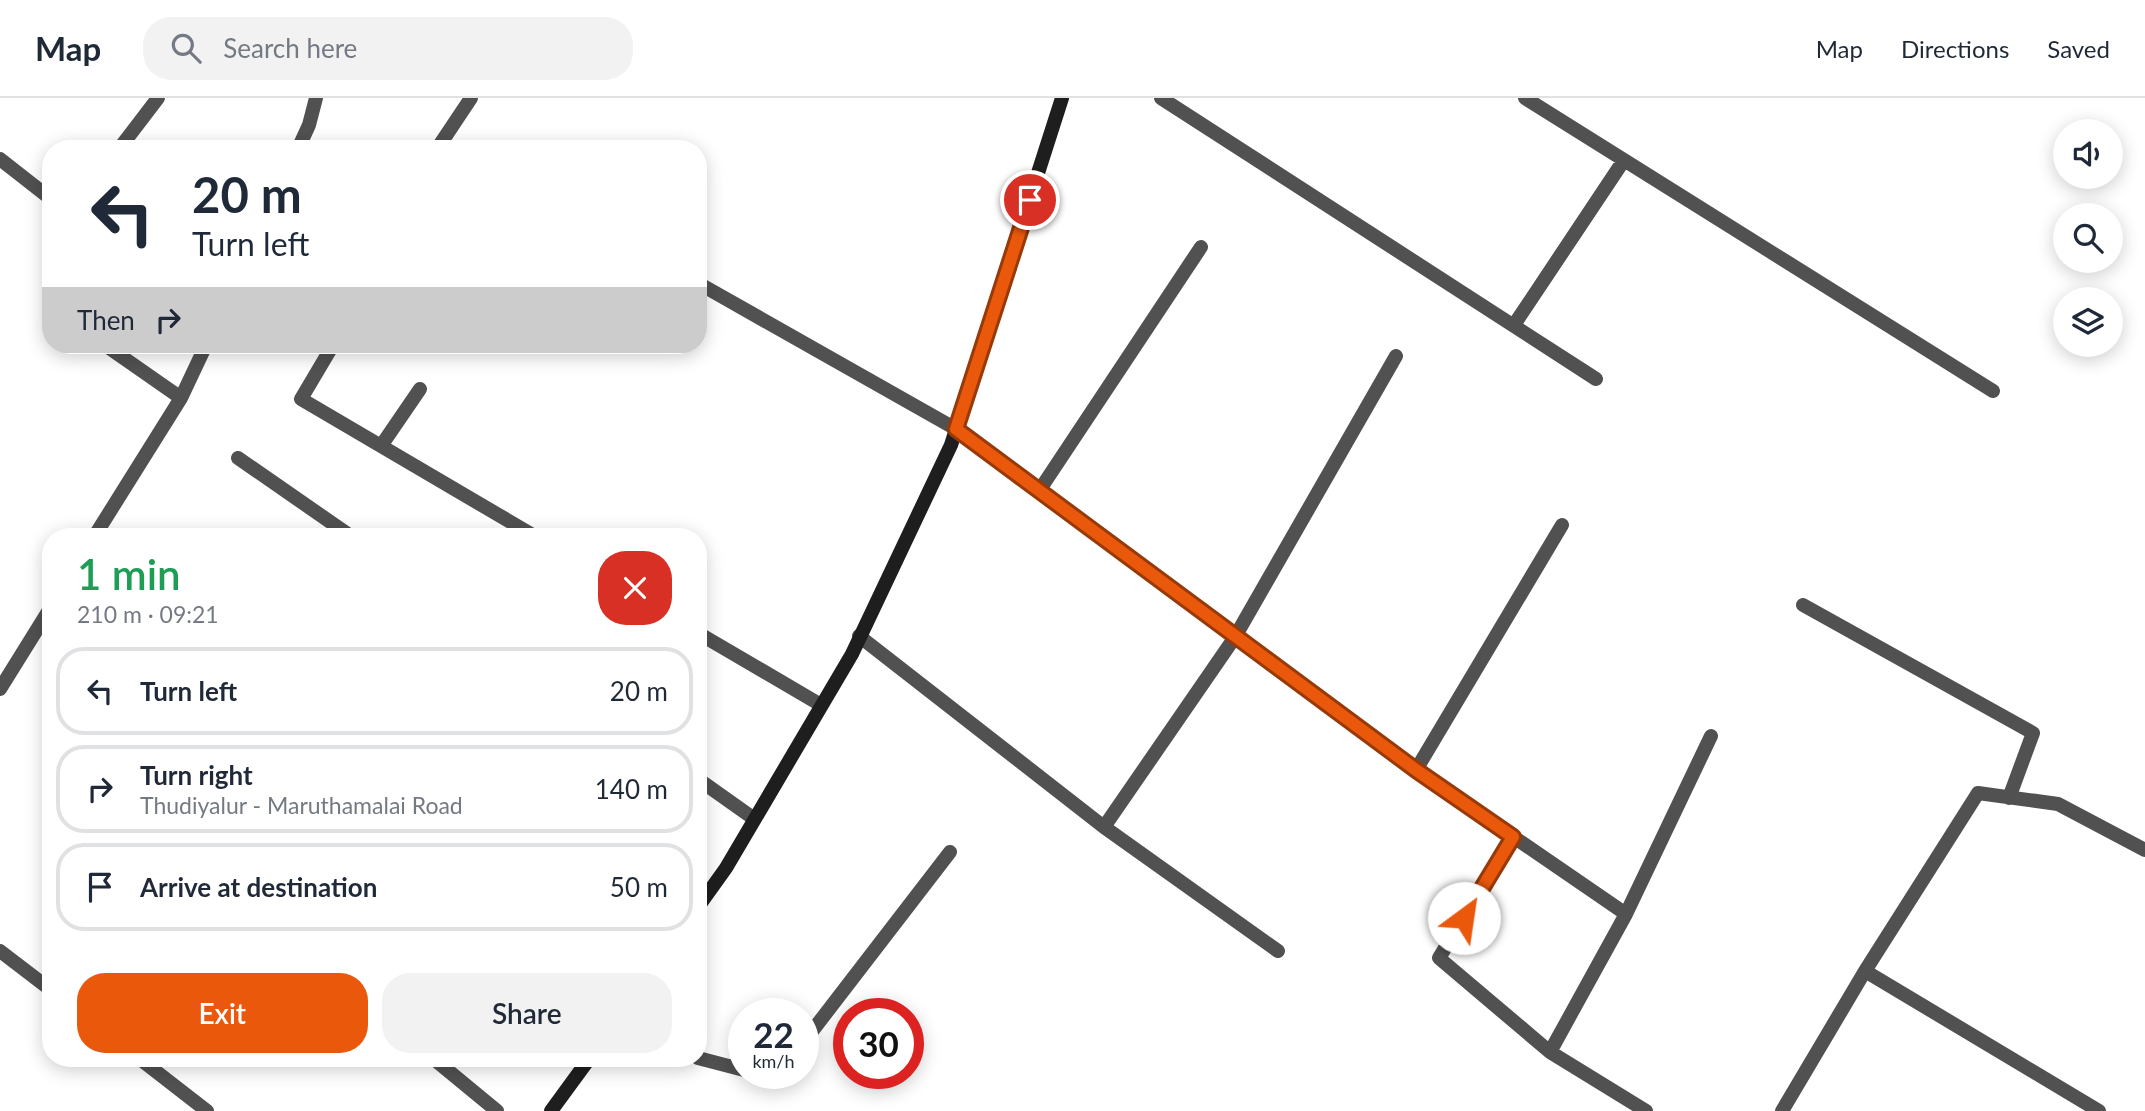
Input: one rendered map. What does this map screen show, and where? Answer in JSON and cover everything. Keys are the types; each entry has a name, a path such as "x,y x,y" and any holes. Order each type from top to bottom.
{"main road":[{"path":"707,894 726,868 859,636 956,429 1062,98"},
{"path":"557,1109 584,1067"}],"street":[{"path":"126,140 158,98"},
{"path":"302,140 316,98"},
{"path":"443,140 471,98"},
{"path":"1161,98 1597,379"},
{"path":"1525,98 1993,391"},
{"path":"0,159 42,192"},
{"path":"1514,325 1624,160"},
{"path":"1039,491 1201,247"},
{"path":"707,288 956,429 1416,770 1626,914"},
{"path":"118,354 181,398"},
{"path":"100,528 181,398 202,354"},
{"path":"328,354 301,399 521,528"},
{"path":"1104,827 1235,637 1396,356"},
{"path":"381,446 420,389"},
{"path":"238,458 339,528"},
{"path":"1416,770 1562,525"},
{"path":"1803,605 2033,733 2009,798"},
{"path":"0,689 42,621"},
{"path":"859,636 1104,827 1278,951"},
{"path":"707,638 821,705"},
{"path":"1550,1052 1626,914 1711,736"},
{"path":"707,785 754,818"},
{"path":"1782,1111 1865,971 1978,793 2058,804 2145,850"},
{"path":"1513,837 1439,958 1550,1052 1646,1111"},
{"path":"819,1022 950,852"},
{"path":"0,951 42,983"},
{"path":"1865,971 2099,1111"},
{"path":"707,1060 728,1066"},
{"path":"150,1067 207,1111"},
{"path":"443,1067 497,1111"}],"route":[{"path":"1030,200 956,429 1416,770 1513,837 1464,918"}]}
